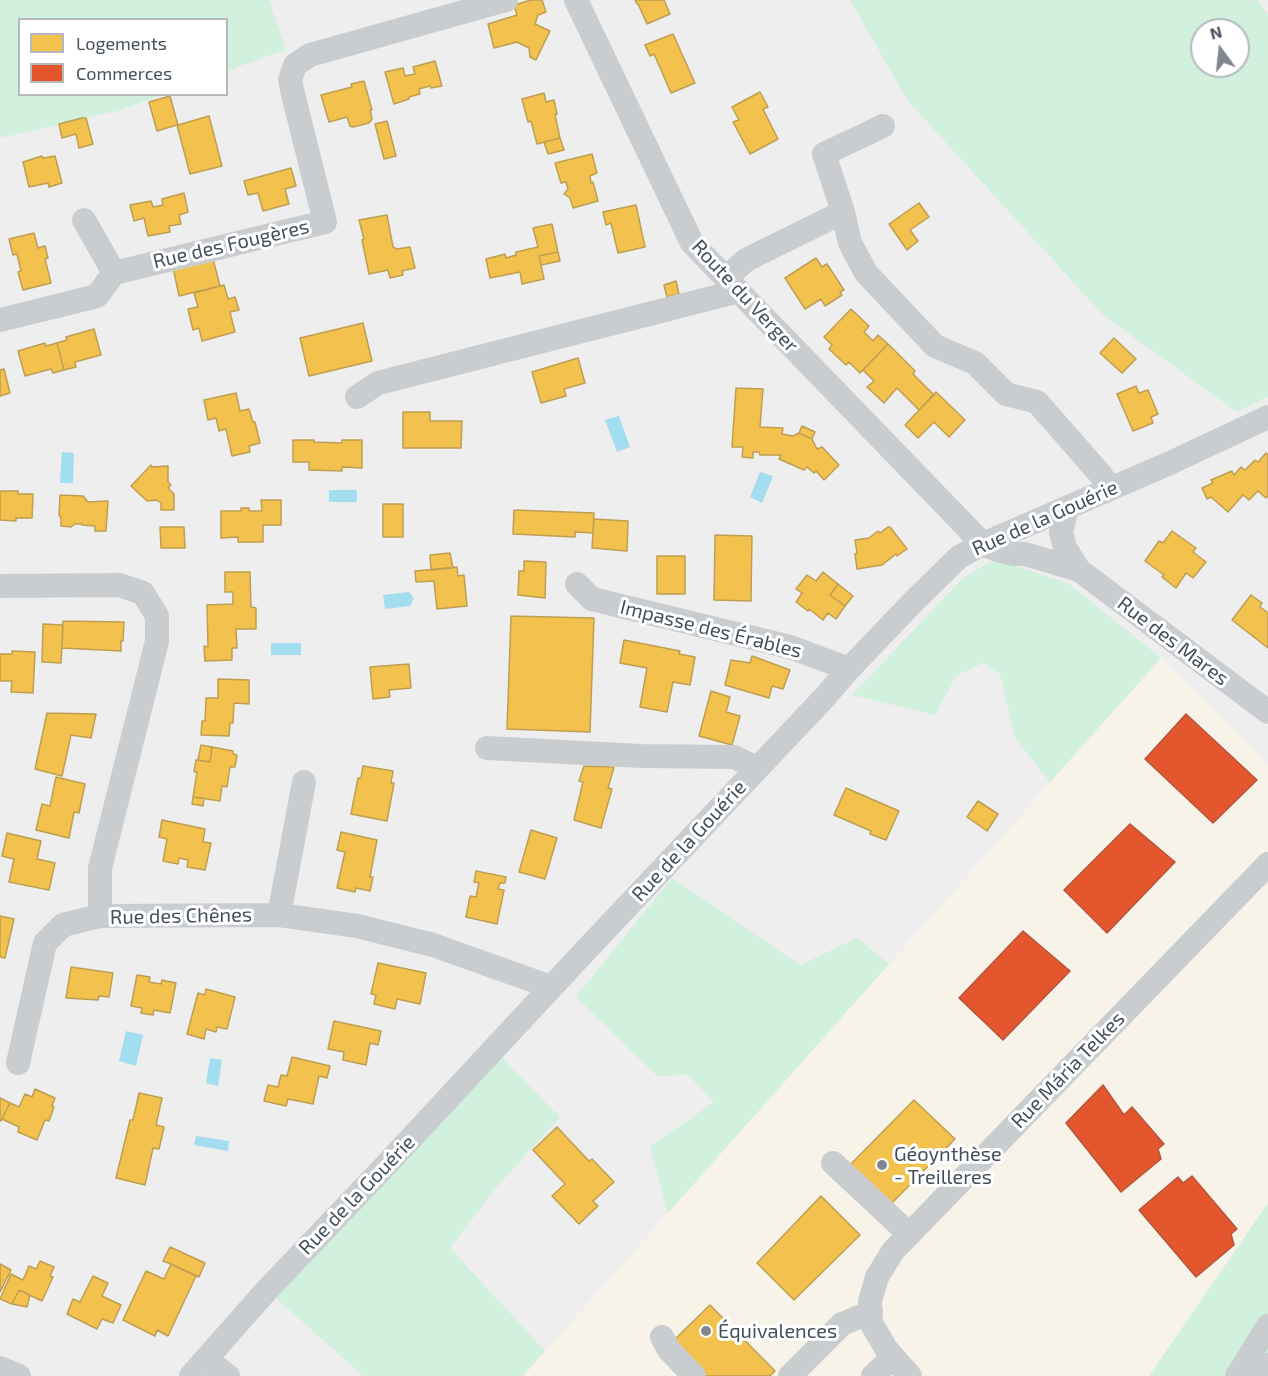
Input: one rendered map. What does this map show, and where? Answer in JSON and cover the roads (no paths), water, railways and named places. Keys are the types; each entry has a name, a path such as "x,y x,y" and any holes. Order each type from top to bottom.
{"street":[{"name":"Rue des Fougères","path":"114,273 325,222 290,80 295,65 310,55 506,0"},
{"name":"Route du Verger","path":"576,0 692,243 982,544"},
{"path":"883,126 824,154 843,212 850,243 866,273 935,346 975,363 1006,394 1037,402 1101,475 1110,489"},
{"path":"357,397 378,383 732,285 746,260 843,212"},
{"path":"0,320 97,296 114,273 84,220"},
{"name":"Rue de la Gouérie","path":"198,1367 266,1291 849,669 959,557 982,544 1268,417"},
{"name":"Rue des Mares","path":"1067,508 1061,532 1065,548 1078,570"},
{"name":"Rue des Mares","path":"982,544 1078,570 1268,712"},
{"name":"Impasse des Érables","path":"577,584 592,599 790,647 849,669"},
{"name":"Rue des Chênes","path":"0,586 118,585 143,593 157,616 157,641 100,868 100,916 279,915 357,926 433,945 551,987"},
{"path":"488,748 641,756 734,757 758,768"},
{"path":"279,915 304,782"},
{"name":"Rue Mária Telkes","path":"910,1376 887,1350 872,1323 870,1300 877,1277 893,1251 1268,864"},
{"path":"18,1063 45,944 63,925 100,916"},
{"path":"833,1163 909,1234"},
{"path":"790,1376 842,1324 871,1312"},
{"path":"1237,1376 1268,1326"},
{"path":"662,1336 669,1350 694,1376"},
{"path":"873,1376 893,1357"},
{"path":"1261,1376 1268,1365"},
{"path":"198,1367 228,1376"},
{"path":"0,1368 20,1376"}],"water":[{"path":"619,416 630,447 617,452 605,420"},
{"path":"62,452 74,453 73,483 60,483"},
{"path":"760,472 773,476 762,503 750,497"},
{"path":"329,490 357,490 357,502 329,502"},
{"path":"409,592 414,598 410,606 385,609 383,595"},
{"path":"271,643 301,643 301,655 271,655"},
{"path":"126,1031 143,1035 136,1066 119,1061"},
{"path":"210,1058 222,1060 218,1086 206,1083"},
{"path":"196,1136 229,1141 228,1151 194,1145"}],"place":[{"name":"Géoynthèse - Treilleres","path":"882,1165"},
{"name":"Équivalences","path":"706,1331"}]}
